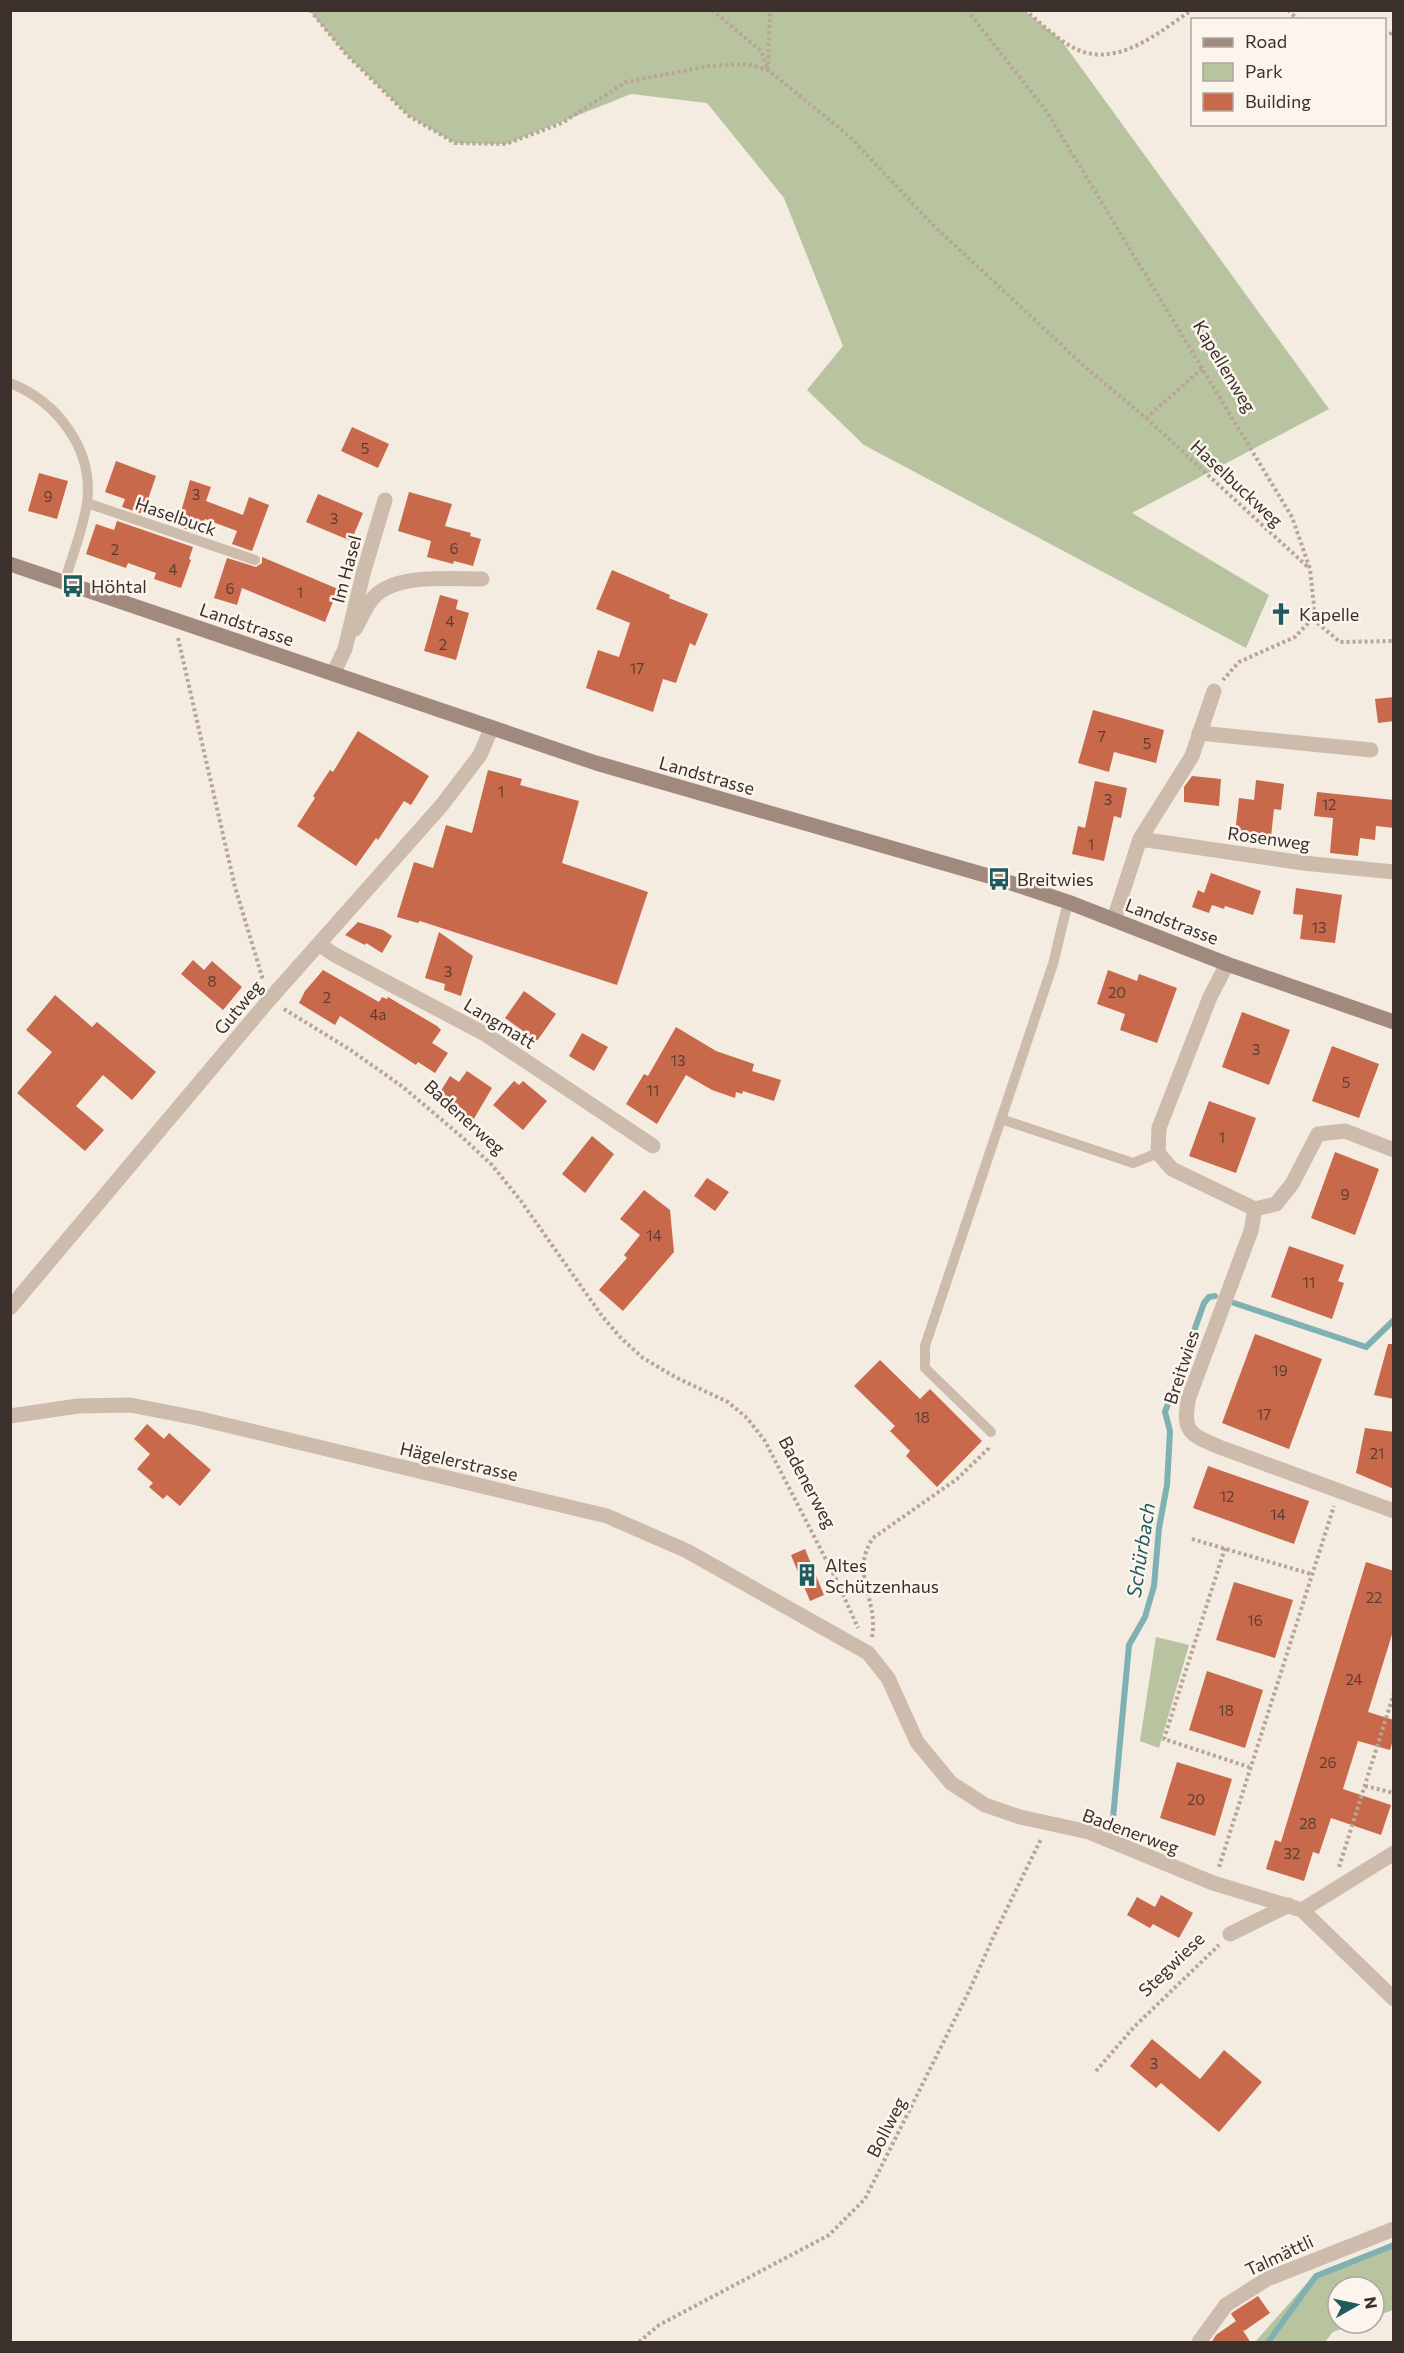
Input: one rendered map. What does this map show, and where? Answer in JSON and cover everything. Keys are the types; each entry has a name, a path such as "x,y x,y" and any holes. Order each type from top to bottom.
{"main road":[{"name":"Landstrasse","path":"10,564 491,729 705,796 864,839 1068,902 1227,964 1394,1022"}],"street":[{"name":"Im Hasel","path":"345,649 363,574 386,500"},
{"name":"Im Hasel","path":"333,674 373,597 389,586 414,580 482,579"},
{"path":"1114,920 1140,840 1192,756 1214,691"},
{"name":"Gutweg","path":"10,1308 269,1000 442,805 480,754 491,729"},
{"path":"1199,733 1371,750"},
{"name":"Rosenweg","path":"1140,840 1303,863 1394,872"},
{"name":"Langmatt","path":"320,945 485,1035 653,1146"},
{"path":"1227,964 1210,997 1159,1128 1158,1152 1172,1169 1255,1209 1276,1204 1292,1184 1318,1134 1345,1131 1394,1150"},
{"name":"Breitwies","path":"1255,1209 1251,1231 1189,1397 1184,1416 1188,1429 1199,1438 1222,1448 1394,1511"},
{"name":"Hägelerstrasse","path":"10,1416 78,1406 130,1405 197,1418 607,1516 687,1551 868,1653"},
{"name":"Badenerweg","path":"868,1653 888,1678 917,1742 951,1783 985,1805 1020,1817 1089,1832 1213,1883 1295,1908 1394,1999"},
{"name":"Stegwiese","path":"1230,1934 1295,1908 1394,1853"},
{"name":"Talmättli","path":"1199,2343 1226,2305 1267,2279 1394,2229"}],"lane":[{"path":"10,383 20,387 57,413 78,443 87,479 87,503 64,583"},
{"name":"Haselbuck","path":"87,503 255,560"},
{"path":"991,1432 925,1368 925,1346 1053,964 1068,902"},
{"path":"1001,1119 1133,1163 1158,1152"}],"path":[{"path":"310,10 345,52 409,116 455,143 506,144 562,123 626,82 709,66 748,64 768,70"},
{"path":"712,10 761,51 768,70"},
{"path":"768,70 770,10"},
{"name":"Kapellenweg","path":"967,10 1047,112 1292,517 1310,569 1314,606 1312,619"},
{"path":"1025,10 1061,40 1086,53 1112,54 1140,44 1192,10"},
{"name":"Haselbuckweg","path":"768,70 849,136 933,225 1084,366 1146,418 1310,569"},
{"path":"1146,418 1203,368"},
{"path":"1214,691 1239,662 1295,637 1312,619 1340,642 1394,641"},
{"path":"174,620 235,887 269,1000"},
{"name":"Badenerweg","path":"269,1000 349,1049 403,1087 462,1137 492,1165 521,1201 602,1316 621,1338 644,1358 677,1378 728,1402 747,1418 765,1441 827,1561 868,1653"},
{"path":"868,1653 874,1624 862,1564 865,1550 873,1538 957,1479 988,1449 991,1432"},
{"path":"1213,1883 1311,1574 1340,1491"},
{"path":"1192,1539 1311,1574"},
{"path":"1225,1548 1164,1739 1250,1767"},
{"path":"1334,1888 1394,1693"},
{"path":"1365,1786 1394,1793"},
{"name":"Bollweg","path":"639,2343 659,2325 829,2235 865,2199 970,1989 1048,1824"},
{"name":"Stegwiese","path":"1096,2071 1134,2027 1230,1934"}],"green space":[{"path":"310,11 1025,11 1061,40 1329,409 1132,513 1269,595 1246,648 864,445 807,390 843,346 784,198 707,103 631,94 506,144 455,143 409,116 345,53"},
{"path":"1156,1637 1189,1645 1159,1748 1140,1741"},
{"path":"1393,2243 1393,2310 1386,2313 1386,2275 1326,2275 1326,2335 1331,2335 1325,2342 1255,2342 1315,2274"}],"building":[{"path":"352,427 389,444 378,468 341,451"},
{"path":"116,461 156,476 143,514 122,507 125,499 105,492"},
{"path":"39,473 68,481 57,519 28,511"},
{"path":"190,480 211,487 206,501 243,515 249,497 269,505 252,551 232,544 237,531 205,519 198,533 177,526"},
{"path":"409,492 452,504 445,526 471,533 470,536 481,539 473,566 454,561 453,564 427,557 431,541 398,531"},
{"path":"318,494 363,513 351,541 306,522"},
{"path":"117,521 193,547 181,588 154,579 156,573 128,563 126,568 86,554 96,524 114,530"},
{"path":"262,557 338,589 325,622 242,588 237,605 214,598 227,558 256,567 262,563"},
{"path":"612,570 708,614 695,646 690,643 676,683 663,679 653,712 586,688 598,650 619,657 630,623 596,609"},
{"path":"440,595 458,600 456,609 469,613 456,660 424,651"},
{"path":"1394,697 1394,721 1378,723 1375,699"},
{"path":"1093,710 1164,730 1156,763 1114,752 1109,772 1078,763"},
{"path":"358,731 429,776 411,805 404,801 378,840 376,838 356,866 297,826 315,798 313,796 330,770 333,772"},
{"path":"488,770 522,779 520,785 579,801 562,863 648,892 617,985 420,921 418,923 397,917 414,862 433,868 446,825 472,833"},
{"path":"1192,776 1221,779 1219,806 1184,802 1184,787"},
{"path":"1256,780 1284,784 1281,810 1274,809 1271,837 1235,833 1239,798 1254,800"},
{"path":"1095,781 1127,788 1121,818 1114,816 1104,861 1072,854 1078,826 1085,828"},
{"path":"1317,792 1394,800 1394,828 1376,826 1375,840 1360,838 1358,856 1330,853 1333,818 1314,816"},
{"path":"1211,873 1261,891 1253,915 1225,906 1224,909 1212,905 1209,913 1192,907 1198,890 1204,893"},
{"path":"1296,888 1342,895 1335,943 1300,939 1303,915 1293,914"},
{"path":"358,922 383,930 392,936 382,953 366,943 365,945 345,935"},
{"path":"439,932 473,956 461,996 444,990 445,984 425,978"},
{"path":"193,960 204,970 212,961 242,987 223,1010 181,974"},
{"path":"323,970 379,1002 382,997 387,999 388,997 437,1026 441,1030 432,1043 448,1053 435,1073 418,1062 416,1065 340,1016 335,1025 299,1003 305,991"},
{"path":"1108,970 1137,981 1139,974 1177,988 1157,1043 1120,1030 1125,1014 1097,1004"},
{"path":"524,991 556,1014 537,1041 505,1018"},
{"path":"55,995 92,1027 97,1022 156,1072 132,1100 103,1075 76,1106 104,1130 85,1151 17,1093 52,1052 26,1030"},
{"path":"1242,1012 1290,1030 1269,1085 1222,1067"},
{"path":"676,1027 716,1051 754,1064 752,1071 781,1080 774,1101 743,1091 742,1094 736,1092 735,1098 712,1090 686,1075 657,1124 626,1104 644,1074 648,1076"},
{"path":"582,1033 608,1047 594,1071 569,1056"},
{"path":"1332,1046 1379,1064 1359,1118 1312,1101"},
{"path":"467,1071 492,1088 472,1122 442,1103 445,1098 439,1094 450,1076 459,1082"},
{"path":"514,1081 519,1085 523,1081 547,1101 523,1130 493,1105"},
{"path":"1209,1101 1256,1118 1236,1173 1189,1156"},
{"path":"592,1136 614,1154 585,1193 562,1174"},
{"path":"1335,1152 1379,1169 1355,1235 1311,1218"},
{"path":"707,1178 729,1192 715,1211 694,1196"},
{"path":"644,1190 670,1210 674,1252 623,1311 599,1290 627,1258 624,1255 640,1235 620,1219"},
{"path":"1289,1246 1344,1265 1338,1281 1344,1283 1332,1319 1271,1297"},
{"path":"1255,1334 1322,1359 1289,1449 1222,1423"},
{"path":"1388,1344 1394,1344 1394,1399 1374,1395"},
{"path":"880,1360 920,1399 930,1389 982,1441 937,1487 906,1456 910,1451 890,1431 895,1426 854,1386"},
{"path":"147,1424 164,1439 169,1433 211,1470 180,1506 167,1495 163,1499 149,1487 153,1483 137,1469 150,1454 134,1439"},
{"path":"1365,1428 1394,1432 1394,1489 1356,1473"},
{"path":"1208,1466 1309,1501 1294,1544 1193,1508"},
{"name":"Altes Schützenhaus","path":"805,1549 824,1595 810,1601 791,1555"},
{"path":"1366,1562 1394,1571 1394,1628 1368,1712 1394,1720 1394,1737 1390,1750 1358,1741 1343,1789 1391,1805 1381,1835 1331,1818 1319,1854 1313,1852 1304,1881 1266,1869 1275,1840 1281,1842"},
{"path":"1234,1582 1293,1600 1275,1658 1216,1640"},
{"path":"1207,1671 1263,1690 1245,1748 1189,1730"},
{"path":"1177,1762 1232,1779 1215,1836 1160,1818"},
{"path":"1161,1895 1193,1913 1179,1938 1153,1924 1150,1928 1127,1915 1137,1897 1155,1907"},
{"path":"1152,2039 1200,2079 1224,2050 1262,2082 1219,2132 1161,2083 1156,2088 1130,2066"},
{"path":"1258,2296 1270,2313 1244,2331 1242,2329 1251,2343 1211,2343 1216,2335 1236,2321 1231,2314 1233,2312"}],"waterway":[{"name":"Schürbach","path":"1113,1818 1129,1645 1145,1617 1154,1586 1159,1528 1167,1485 1170,1431 1165,1412 1204,1303 1209,1297 1215,1296"},
{"name":"Schürbach","path":"1234,1303 1366,1347 1394,1320"},
{"path":"1268,2342 1316,2276 1394,2245"}],"place":[{"name":"Höhtal","path":"73,586"},
{"name":"Kapelle","path":"1281,614"},
{"name":"Breitwies","path":"999,879"},
{"name":"Altes Schützenhaus","path":"807,1575"}]}
